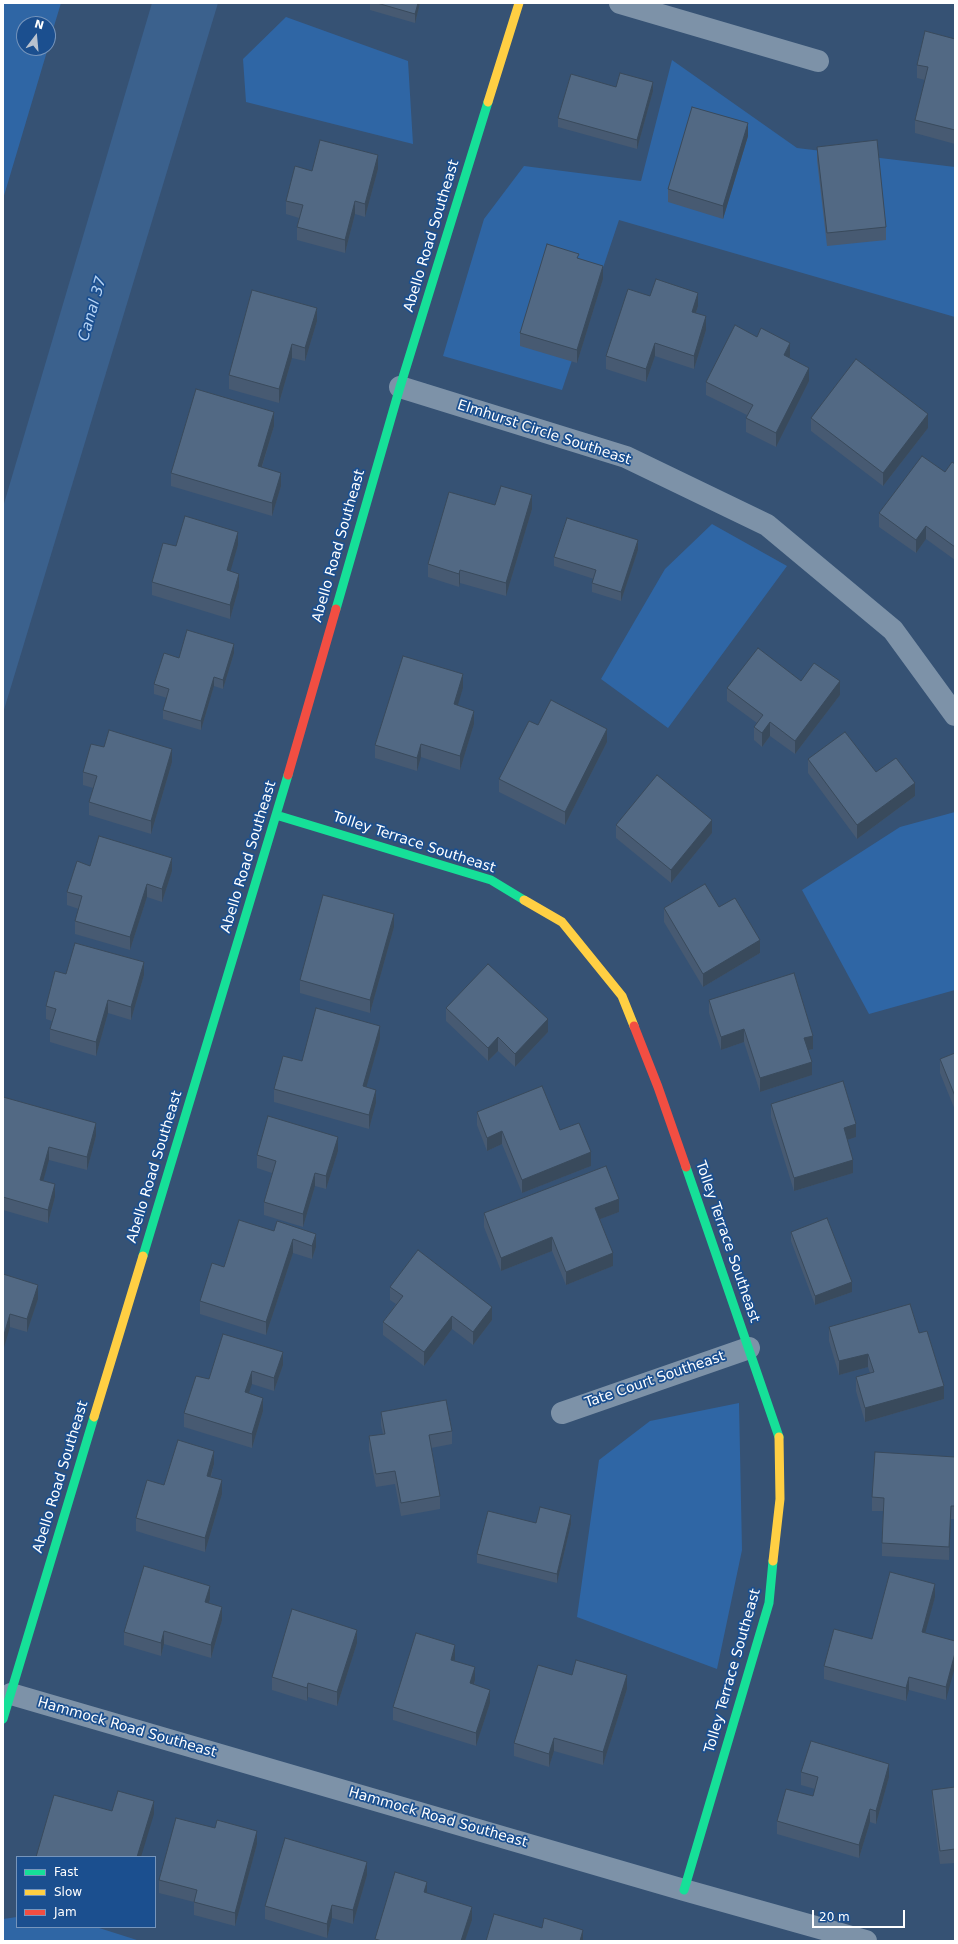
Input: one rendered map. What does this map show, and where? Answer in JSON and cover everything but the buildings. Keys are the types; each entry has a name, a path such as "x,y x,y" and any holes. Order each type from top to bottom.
{"street":[{"name":"Abello Road Southeast","path":"3,1719 276,815 400,388 519,3"},
{"path":"620,3 818,61"},
{"name":"Elmhurst Circle Southeast","path":"400,388 626,458 767,525 892,630 955,715"},
{"name":"Tolley Terrace Southeast","path":"276,815 491,880 562,922 622,996 658,1088 779,1436 780,1499 769,1603 684,1890"},
{"name":"Tate Court Southeast","path":"562,1412 749,1348"},
{"name":"Hammock Road Southeast","path":"11,1694 684,1890 866,1941"}],"shaded area":[{"path":"3,3 61,3 56,20 56,16 16,16 16,56 46,56 3,199"},
{"path":"286,17 408,61 413,144 246,102 243,59"},
{"path":"672,60 797,148 955,167 955,317 619,220 562,390 443,356 484,219 524,166 641,181"},
{"path":"712,524 787,566 668,728 601,679 665,569"},
{"path":"955,812 955,990 869,1014 802,890 900,827"},
{"path":"739,1403 742,1550 717,1669 577,1617 599,1460 650,1421"},
{"path":"16,1917 16,1928 99,1928 140,1941 3,1941 3,1919"}],"water":[{"name":"Canal 37","path":"152,3 218,3 3,713 3,507"}],"traffic: fast":[{"path":"336,609 400,387 488,102"},
{"path":"143,1256 288,775"},
{"path":"276,815 491,880 524,900"},
{"path":"686,1167 779,1437"},
{"path":"3,1719 94,1417"},
{"path":"684,1890 769,1603 773,1561"}],"traffic: slow":[{"path":"488,102 519,3"},
{"path":"524,900 562,922 622,996 634,1026"},
{"path":"94,1417 143,1256"},
{"path":"773,1561 780,1499 779,1437"}],"traffic: jam":[{"path":"288,775 336,609"},
{"path":"634,1026 658,1087 686,1167"}]}
